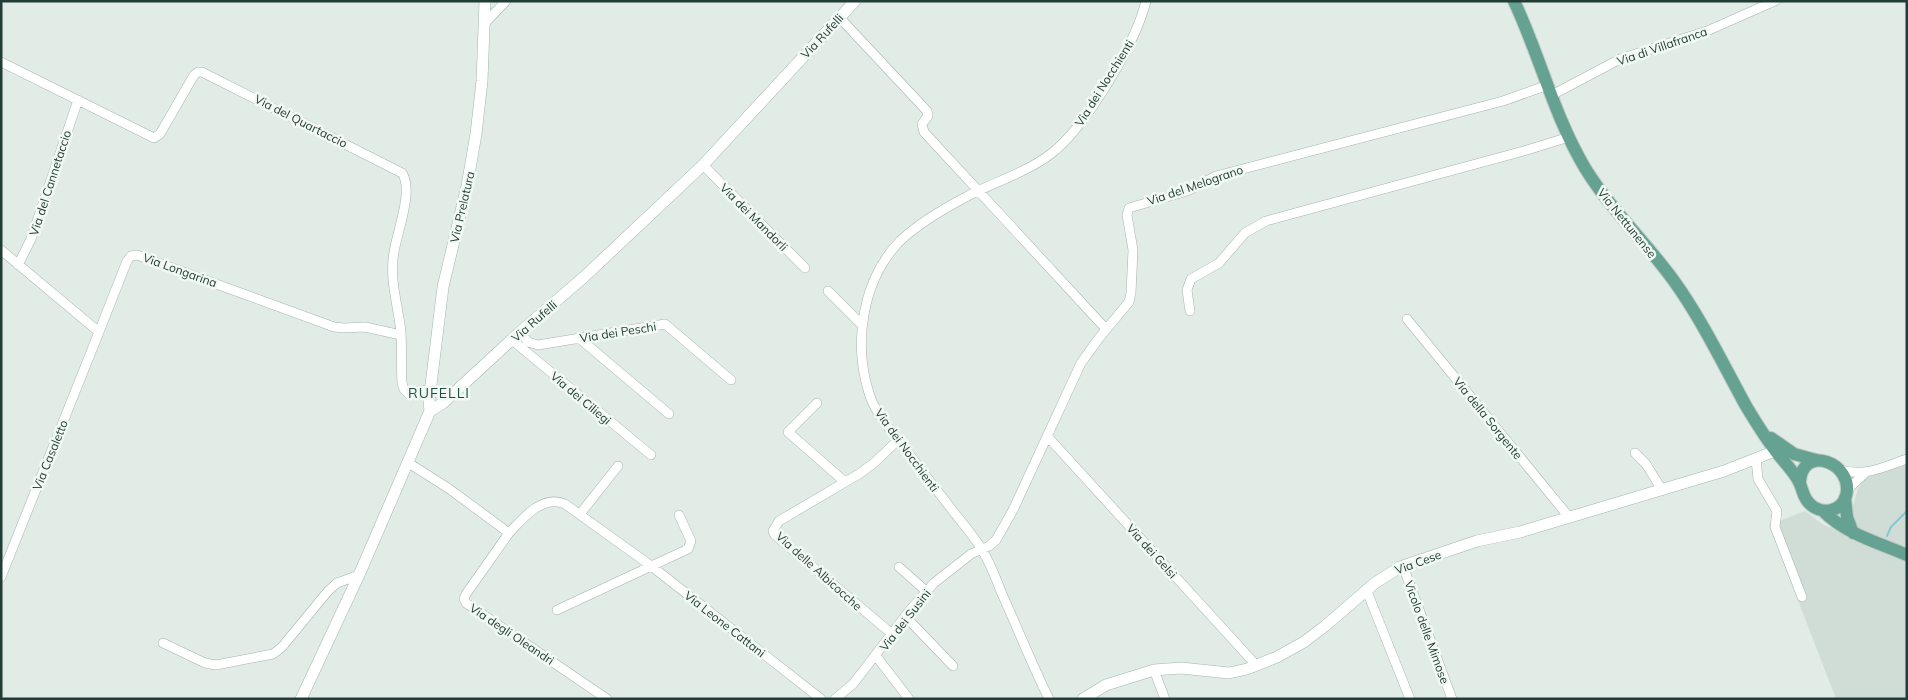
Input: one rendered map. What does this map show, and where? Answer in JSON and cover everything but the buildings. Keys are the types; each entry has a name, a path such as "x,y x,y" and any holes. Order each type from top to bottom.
{"main road":[{"name":"Via Nettunense","path":"1514,1 1569,137 1596,184 1680,289 1762,433 1800,482 1804,498 1814,508 1823,511 1832,520 1853,533 1907,555"},
{"name":"Via Nettunense","path":"1762,433 1794,454 1828,462 1838,469"},
{"path":"1800,482 1803,471 1810,463 1816,460"},
{"path":"1838,469 1845,480 1847,517 1853,533"},
{"path":"1823,511 1835,509 1846,494"}],"street":[{"name":"Via Prelatura","path":"430,412 430,391 443,287 464,200 476,134 482,86 485,1"},
{"path":"485,23 506,1"},
{"name":"Via Rufelli","path":"301,699 359,575 430,412 443,403 584,277 703,165 744,123 855,1"},
{"name":"Via dei Nocchienti","path":"1049,699 982,548 898,440 876,408 869,394 862,360 862,324 872,288 882,267 896,246 925,221 977,190 1038,162 1055,150 1074,131 1098,98 1132,40 1141,20 1146,1"},
{"name":"Via di Villafranca","path":"1550,90 1620,59 1707,31 1775,1"},
{"path":"839,17 926,110 928,114 922,124 923,130 1106,329"},
{"name":"Via del Quartaccio","path":"1,62 150,136 156,137 160,134 194,75 202,72 401,172 406,179 406,190 394,249 392,271 401,335 401,374 404,389 410,396 421,390 430,391"},
{"name":"Via del Melograno","path":"982,548 991,544 1001,533 1081,363 1106,329 1125,309 1131,297 1133,246 1127,216 1128,210 1131,207 1184,192 1212,177 1550,90"},
{"name":"Via del Cannetaccio","path":"18,265 31,239 78,100"},
{"path":"1190,311 1187,290 1191,279 1219,263 1245,233 1266,221 1508,156 1569,137"},
{"name":"Via dei Mandorli","path":"703,165 806,268"},
{"path":"1,250 99,332"},
{"name":"Via Longarina","path":"99,332 127,261 132,256 137,255 334,327 365,327 401,335"},
{"path":"828,291 862,324"},
{"name":"Via della Sorgente","path":"1407,319 1569,517"},
{"name":"Via dei Peschi","path":"516,336 538,345 665,324 731,380"},
{"name":"Via Casaletto","path":"1,577 99,332"},
{"name":"Via dei Ciliegi","path":"516,336 651,456"},
{"path":"579,338 668,414"},
{"path":"817,403 788,432 845,482"},
{"name":"Via dei Gelsi","path":"1047,436 1256,666"},
{"name":"Via delle Albicocche","path":"892,634 774,532 775,525 779,521 874,463 898,440"},
{"name":"Via Cese","path":"1082,699 1106,685 1154,670 1181,668 1229,673 1256,666 1304,642 1366,589 1383,576 1403,566 1477,541 1520,532 1724,471 1775,450"},
{"path":"1635,453 1646,464 1662,490"},
{"path":"1756,459 1758,479 1777,511 1775,527 1802,597"},
{"path":"1838,469 1865,473 1907,459"},
{"path":"407,462 509,532"},
{"path":"580,514 618,466"},
{"path":"1846,494 1865,473"},
{"name":"Via Leone Cattani","path":"509,532 528,513 551,502 561,502 650,566 821,699"},
{"path":"557,610 686,550 690,545 689,536 679,515"},
{"name":"Via degli Oleandri","path":"509,532 466,594 464,599 466,603 607,699"},
{"name":"Via dei Susini","path":"835,699 850,688 926,591 952,567 982,548"},
{"name":"Vicolo delle Mimose","path":"1403,566 1452,699"},
{"path":"899,567 926,591"},
{"path":"163,643 211,665 228,664 274,654 328,590 338,583 359,575"},
{"path":"1366,589 1410,699"},
{"path":"905,616 953,666"},
{"path":"876,656 909,699"},
{"path":"1154,670 1165,699"},
{"name":"Via Leone Cattani","path":"800,683 812,699"}],"shaded area":[{"path":"1907,463 1907,548 1857,528 1852,509 1858,489 1865,478"},
{"path":"1805,511 1822,524 1907,562 1907,699 1836,699 1769,525"}],"waterway":[{"path":"1887,536 1891,527 1907,511"}],"district":[{"name":"RUFELLI","path":"439,393"}]}
